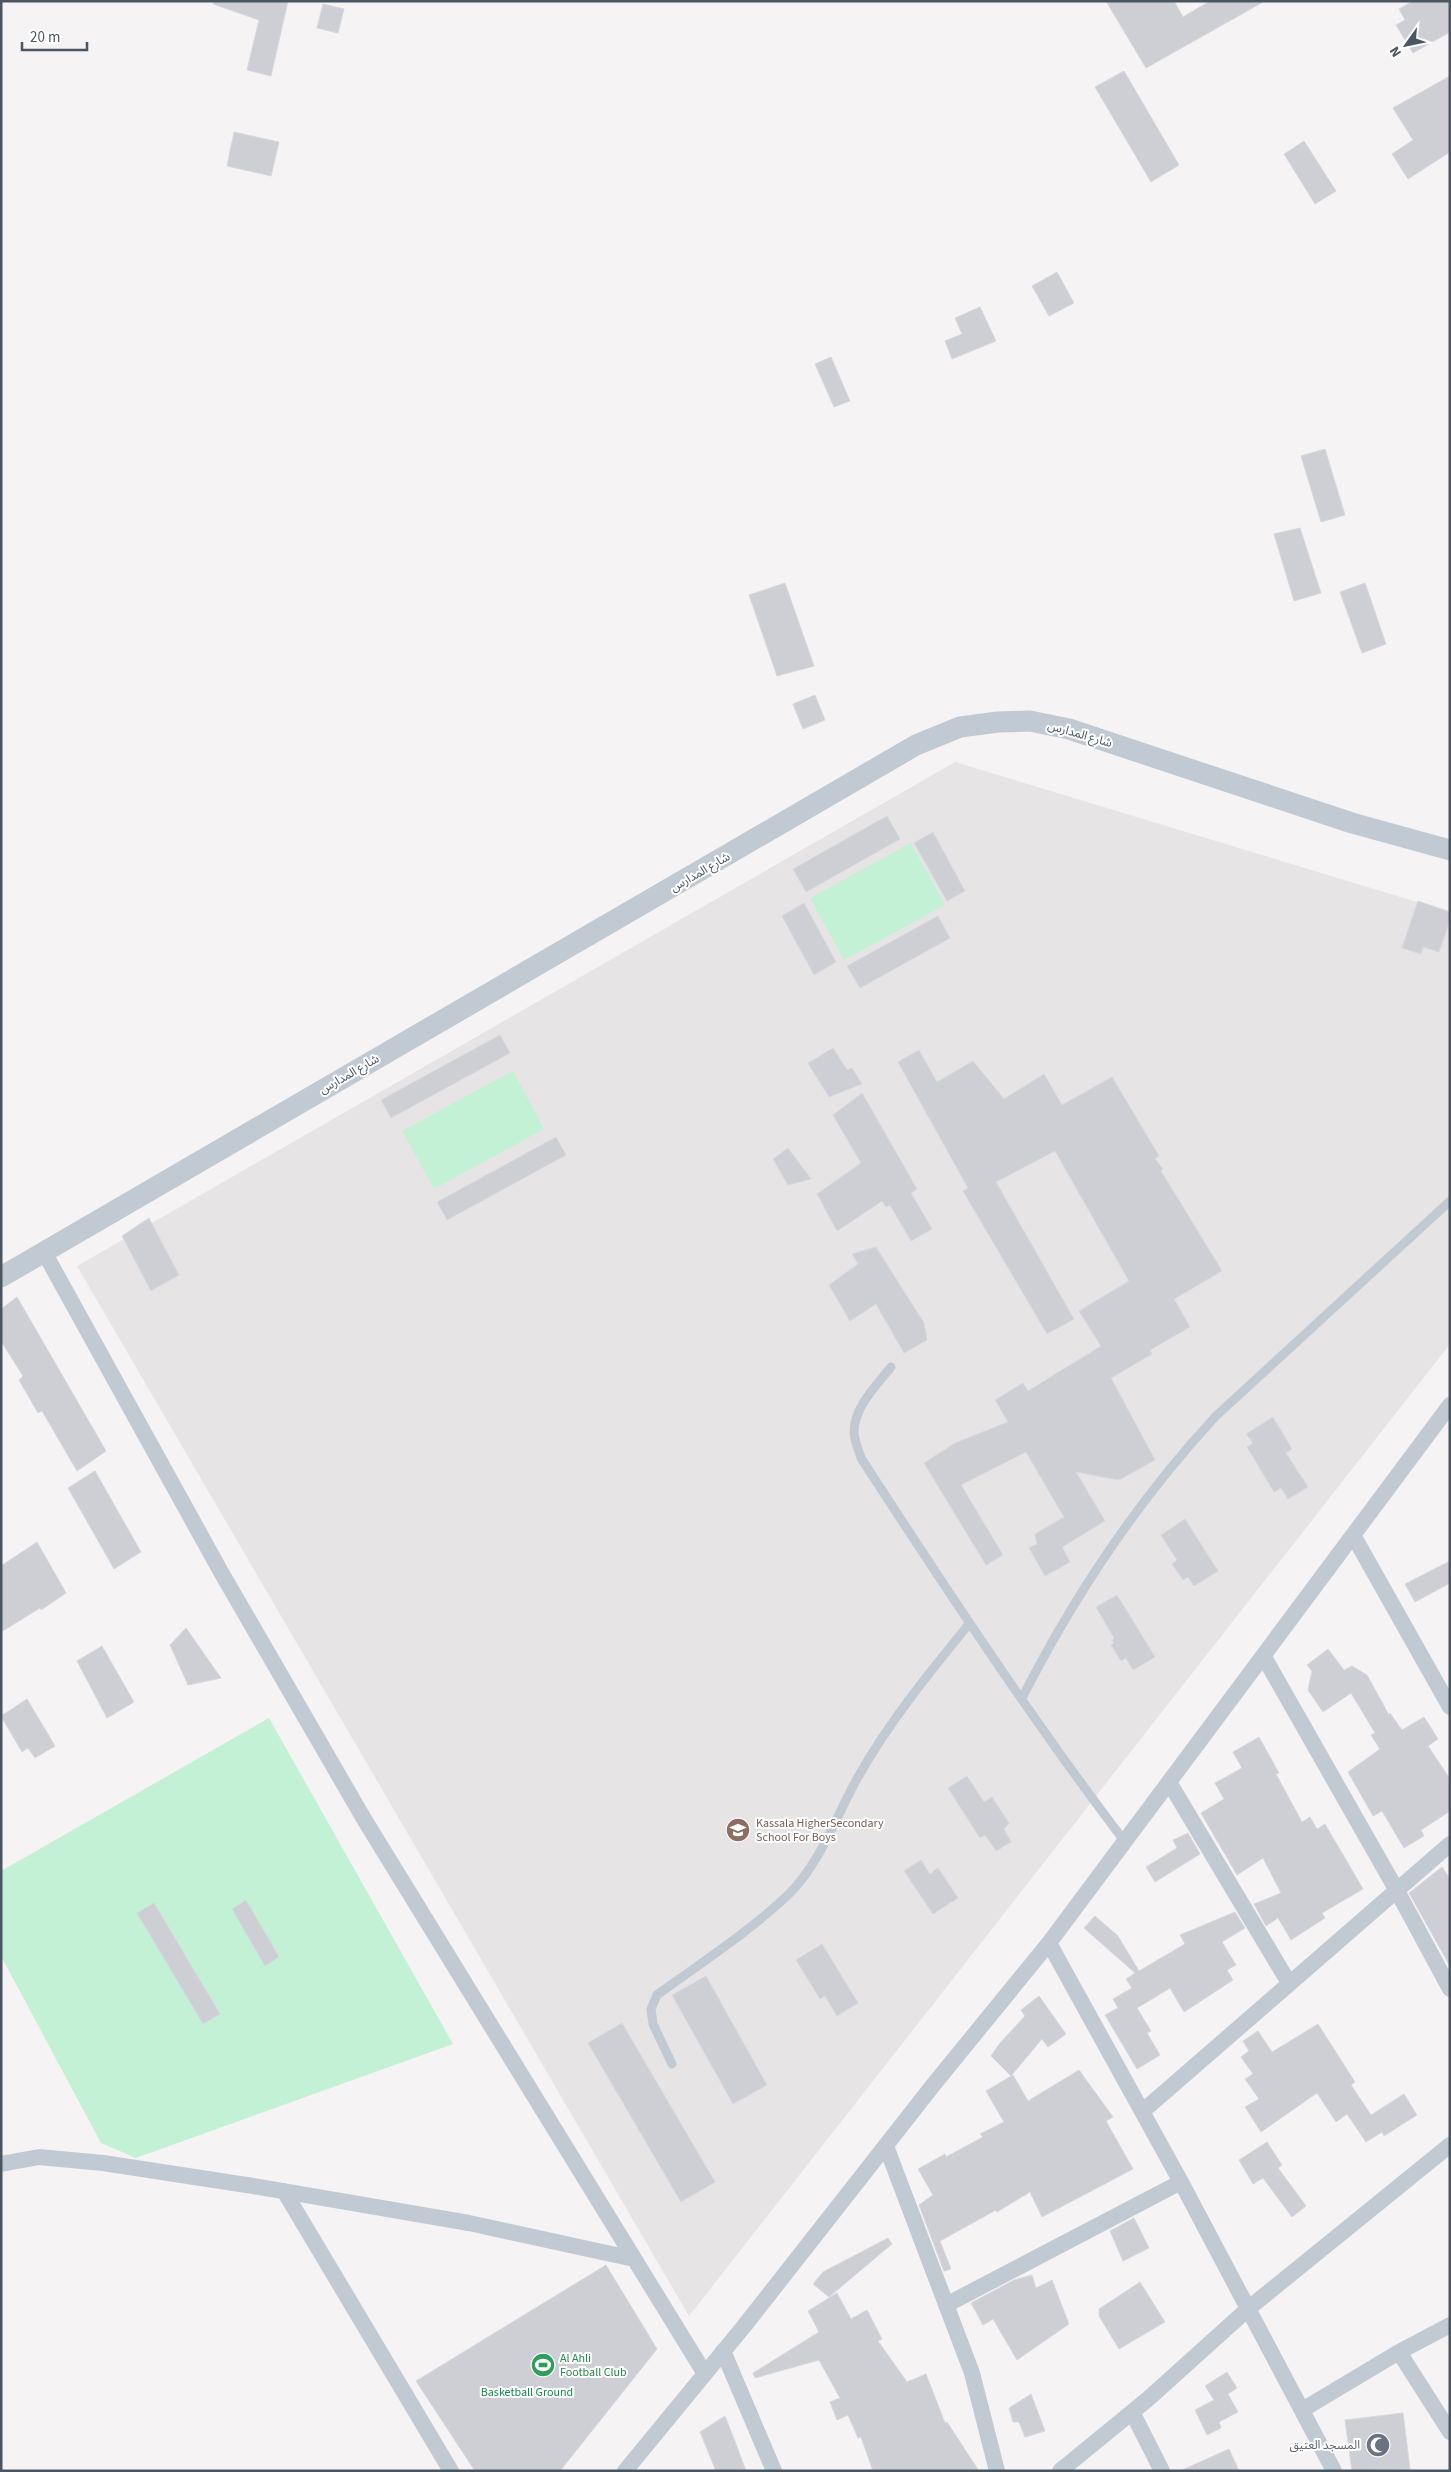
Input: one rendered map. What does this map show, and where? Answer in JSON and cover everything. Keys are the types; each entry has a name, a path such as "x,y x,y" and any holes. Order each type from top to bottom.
{"street":[{"name":"شارع المدارس","path":"1,1277 916,745 960,727 1030,721 1069,729 1352,823 1450,850"},
{"path":"44,1252 221,1572 360,1810 705,2374"},
{"path":"625,2471 705,2374 1049,1943 1450,1405"},
{"path":"1353,1535 1450,1708"},
{"path":"1264,1657 1396,1889 1450,1989"},
{"path":"1170,1782 1289,1983"},
{"path":"1143,2110 1450,1844"},
{"path":"1049,1943 1182,2182 1334,2471"},
{"path":"1060,2471 1132,2412 1249,2308 1450,2145"},
{"path":"886,2146 972,2373 997,2471"},
{"path":"1,2164 39,2157 103,2163 284,2191 469,2223 634,2258"},
{"path":"946,2305 1182,2182"},
{"path":"284,2191 451,2471"},
{"path":"1302,2410 1399,2352 1450,2325"},
{"path":"723,2351 774,2471"},
{"path":"1399,2352 1450,2432"},
{"path":"1132,2412 1162,2471"}],"lane":[{"path":"1022,1698 1048,1647 1097,1568 1151,1491 1183,1452 1216,1416 1450,1201"},
{"path":"891,1368 869,1394 858,1415 854,1432 861,1458 969,1624 1064,1760 1125,1842"},
{"path":"672,2064 653,2024 651,2009 657,1995 744,1931 789,1893 810,1867 858,1777 911,1697 969,1624"}],"shaded area":[{"name":"Kassala HigherSecondary School For Boys","path":"955,762 1450,912 1450,1344 689,2316 77,1266"}],"green space":[{"path":"911,843 945,905 844,960 810,898"},
{"path":"513,1071 544,1129 434,1189 402,1131"},
{"path":"269,1718 453,2044 136,2158 101,2143 1,1956 1,1871"}],"building":[{"path":"214,1 288,1 271,76 247,70 259,20 213,4"},
{"path":"1106,1 1174,1 1183,17 1210,1 1265,1 1146,68"},
{"path":"1413,1 1450,1 1450,32 1413,53 1396,25 1405,20 1399,9"},
{"path":"323,4 344,9 338,33 317,28"},
{"path":"1124,71 1179,165 1151,182 1095,87"},
{"path":"1450,76 1450,152 1408,179 1392,154 1413,140 1393,108"},
{"path":"234,132 279,142 271,176 227,166"},
{"path":"1304,141 1336,191 1315,204 1284,154"},
{"path":"1057,272 1074,303 1049,316 1032,286"},
{"path":"980,307 996,341 952,359 945,341 962,334 955,318"},
{"path":"831,357 850,401 834,407 815,364"},
{"path":"1325,449 1345,515 1321,522 1301,456"},
{"path":"1300,528 1321,593 1294,601 1274,534"},
{"path":"785,583 814,666 777,676 749,595"},
{"path":"1365,583 1386,644 1362,653 1340,592"},
{"path":"815,695 825,720 803,729 793,704"},
{"path":"887,816 900,839 806,892 793,869"},
{"path":"933,832 965,891 947,901 914,843"},
{"path":"1418,901 1450,912 1450,920 1439,952 1423,947 1421,954 1402,948"},
{"path":"804,903 836,962 814,975 782,916"},
{"path":"938,916 950,938 860,988 847,966"},
{"path":"500,1035 510,1053 391,1118 381,1100"},
{"path":"833,1048 847,1070 852,1068 862,1084 829,1097 808,1063"},
{"path":"919,1050 937,1082 973,1061 1004,1099 1044,1074 1062,1105 1112,1077 1159,1156 1155,1159 1163,1169 1161,1171 1222,1271 1174,1299 1190,1327 1150,1350 1152,1354 1111,1378 1155,1460 1119,1480 1076,1472 1105,1521 1062,1547 1070,1562 1045,1576 1029,1548 1037,1544 1035,1534 1064,1517 1026,1452 961,1485 1003,1555 986,1565 924,1463 955,1443 1008,1422 995,1400 1023,1383 1028,1391 1101,1346 1079,1311 1129,1281 1055,1151 996,1182 1074,1319 1047,1334 963,1191 968,1188 898,1062"},
{"path":"862,1093 917,1189 911,1193 932,1229 911,1241 890,1205 886,1207 882,1201 837,1231 817,1194 861,1163 833,1115"},
{"path":"556,1137 566,1155 447,1220 437,1202"},
{"path":"788,1148 811,1179 788,1185 773,1159"},
{"path":"149,1218 179,1275 151,1291 122,1236"},
{"path":"876,1247 924,1323 927,1340 904,1353 876,1304 850,1321 829,1285 858,1264 852,1254"},
{"path":"17,1297 106,1451 77,1471 42,1411 38,1413 19,1380 23,1376 1,1341 1,1309"},
{"path":"1273,1417 1292,1449 1286,1453 1308,1487 1288,1499 1281,1488 1274,1492 1247,1447 1253,1443 1246,1434"},
{"path":"95,1471 141,1552 114,1569 68,1488"},
{"path":"1185,1519 1218,1571 1194,1586 1188,1577 1183,1580 1172,1564 1177,1560 1161,1535"},
{"path":"37,1542 66,1593 41,1610 40,1608 1,1632 1,1566"},
{"path":"1450,1561 1450,1583 1415,1602 1405,1584"},
{"path":"1117,1595 1155,1657 1133,1670 1126,1658 1121,1661 1111,1645 1114,1643 1112,1640 1114,1638 1096,1607"},
{"path":"186,1628 221,1678 188,1685 170,1645"},
{"path":"102,1646 134,1702 107,1718 77,1661"},
{"path":"1328,1649 1344,1670 1352,1666 1367,1675 1389,1715 1390,1713 1402,1730 1424,1717 1438,1739 1428,1746 1450,1779 1450,1811 1421,1830 1424,1836 1404,1848 1382,1811 1373,1816 1348,1772 1380,1749 1371,1735 1375,1733 1351,1693 1323,1712 1308,1690 1312,1671 1307,1665"},
{"path":"27,1699 55,1746 35,1758 28,1748 22,1752 1,1716"},
{"path":"1259,1737 1279,1773 1276,1774 1302,1822 1310,1817 1317,1829 1325,1824 1363,1889 1322,1913 1325,1918 1291,1940 1278,1918 1266,1926 1254,1904 1281,1893 1263,1858 1237,1875 1201,1813 1224,1799 1215,1783 1242,1768 1233,1752"},
{"path":"967,1776 984,1802 992,1797 1009,1823 1004,1829 1011,1842 996,1851 985,1835 980,1838 948,1788"},
{"path":"1188,1833 1200,1854 1155,1882 1146,1867 1177,1848 1173,1840"},
{"path":"921,1860 930,1874 938,1868 958,1898 933,1914 904,1871"},
{"path":"1442,1867 1450,1879 1450,1966 1409,1893"},
{"path":"246,1900 279,1957 265,1966 232,1909"},
{"path":"154,1903 220,2014 203,2024 137,1913"},
{"path":"1235,1912 1245,1928 1222,1942 1236,1965 1227,1970 1233,1980 1184,2012 1170,1988 1137,2008 1151,2031 1147,2033 1160,2055 1137,2069 1105,2015 1118,2008 1113,1999 1132,1988 1126,1979 1135,1973 1084,1928 1095,1916 1118,1936 1139,1971 1185,1944 1180,1935"},
{"path":"822,1944 858,2003 837,2016 825,1996 820,1999 796,1960"},
{"path":"706,1976 767,2085 733,2104 672,1995"},
{"path":"1039,1996 1066,2034 1048,2047 1042,2039 1011,2076 991,2056 1000,2043 1025,2016 1021,2010"},
{"path":"622,2023 715,2182 681,2202 588,2043"},
{"path":"1318,2024 1355,2082 1351,2085 1371,2115 1404,2094 1417,2115 1384,2136 1382,2132 1366,2142 1347,2114 1336,2122 1317,2093 1261,2132 1245,2107 1259,2099 1245,2079 1253,2074 1241,2057 1249,2051 1243,2041 1258,2031 1272,2052"},
{"path":"1079,2070 1113,2117 1106,2121 1133,2169 1042,2217 1030,2192 997,2212 996,2210 940,2241 951,2269 944,2271 919,2205 933,2195 918,2169 945,2154 946,2157 983,2137 980,2134 1004,2122 986,2091 1013,2075 1028,2101"},
{"path":"1267,2142 1282,2165 1278,2168 1306,2206 1292,2217 1263,2178 1253,2184 1239,2160"},
{"path":"1134,2218 1149,2248 1123,2261 1110,2231"},
{"path":"888,2238 892,2244 829,2297 813,2284 823,2272"},
{"name":"Al Ahli Football Club","path":"606,2265 657,2349 560,2471 475,2471 416,2381"},
{"path":"1032,2275 1036,2288 1052,2280 1069,2324 1017,2360 993,2319 983,2325 971,2303 1014,2280"},
{"path":"1140,2282 1165,2322 1119,2349 1099,2316 1099,2309"},
{"path":"837,2293 851,2319 867,2310 882,2339 878,2341 907,2382 926,2374 945,2423 947,2422 979,2471 873,2471 861,2437 858,2438 848,2415 837,2420 830,2402 840,2398 819,2360 755,2378 753,2373 819,2332 808,2311"},
{"path":"1227,2372 1237,2388 1228,2394 1238,2412 1219,2422 1221,2428 1207,2435 1195,2410 1214,2400 1205,2386"},
{"path":"1031,2394 1045,2431 1025,2437 1019,2422 1013,2422 1009,2408"},
{"name":"المسجد العتيق","path":"1403,2413 1410,2469 1352,2471 1345,2420"},
{"path":"725,2416 746,2471 716,2471 700,2432"},
{"path":"1229,2449 1239,2471 1180,2471"}],"place":[{"name":"Kassala HigherSecondary School For Boys","path":"738,1830"},
{"name":"Al Ahli Football Club","path":"543,2365"},
{"name":"المسجد العتيق","path":"1378,2445"}],"park label":[{"name":"Basketball Ground","path":"527,2392"}]}
